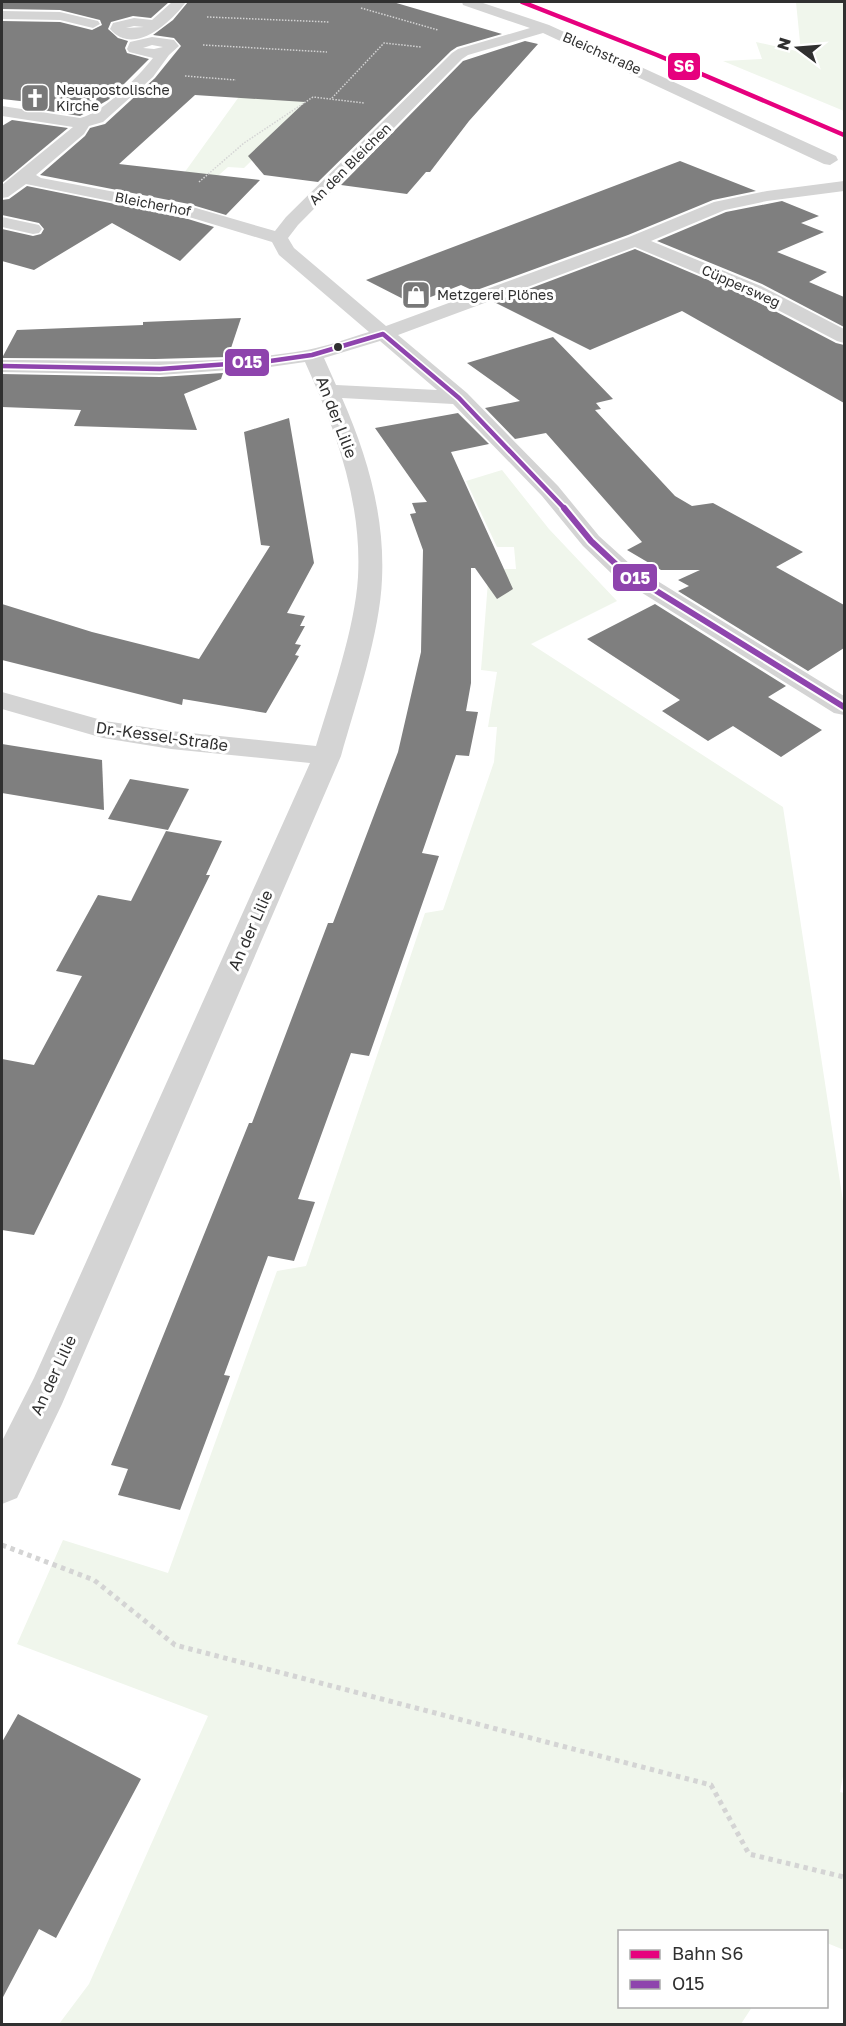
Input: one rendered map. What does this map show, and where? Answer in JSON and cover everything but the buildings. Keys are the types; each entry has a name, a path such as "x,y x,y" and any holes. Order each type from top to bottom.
{"street":[{"path":"2,111 80,123 97,119 148,74 162,57 156,39 167,14 179,2"},
{"name":"Bleichstraße","path":"468,2 544,27 830,160"},
{"path":"2,15 60,16 93,24"},
{"name":"An den Bleichen","path":"279,238 292,221 464,52 544,27"},
{"path":"2,194 26,177 30,171 78,131 81,127 80,123"},
{"name":"Bleicherhof","path":"26,177 49,184 226,219 279,238"},
{"path":"2,366 160,369 270,361 312,355 383,334 634,241 720,206 767,196 844,186"},
{"path":"2,222 33,229"},
{"path":"279,238 286,251 459,398 550,491 591,541 621,568 657,593 844,707"},
{"name":"Cüppersweg","path":"634,241 754,290 844,338"},
{"name":"An der Lilie","path":"2,1484 48,1391 327,756 345,697 370,579 368,524 351,446 312,355"},
{"path":"329,392 459,398"},
{"name":"Dr.-Kessel-Straße","path":"2,700 114,731 171,740 327,756"}],"path":[{"path":"361,8 487,44"},
{"path":"167,14 329,22"},
{"path":"156,39 327,52"},
{"path":"332,99 384,43 464,52"},
{"path":"148,74 237,80"},
{"path":"174,207 244,143 314,97 406,107"},
{"path":"2,1545 94,1580 175,1645 711,1785 749,1854 844,1877"}],"shaded area":[{"path":"796,2 844,2 844,111 723,61 762,59 756,42 801,52"},
{"path":"458,39 291,122 244,168 228,167 194,197 169,194 251,80"},
{"path":"502,470 549,529 617,601 531,644 783,807 844,1208 844,1771 840,1792 844,1793 844,1950 828,1943 828,1930 618,1930 618,2008 751,2008 741,2024 59,2024 89,1984 208,1716 17,1644 63,1540 168,1573 277,1271 306,1266 425,913 443,910 494,762 497,727 488,727 497,672 481,670 489,569 516,569 514,547 497,547 466,481"}],"rail line":[{"name":"S6","path":"522,2 657,55 844,135"}],"transit line":[{"name":"O15","path":"2,366 160,369 270,361 312,355 383,334 459,398 550,491 591,541 621,569 844,707"}],"place":[{"name":"Neuapostolische Kirche","path":"35,98"},
{"name":"Metzgerei Plönes","path":"416,295"}]}
